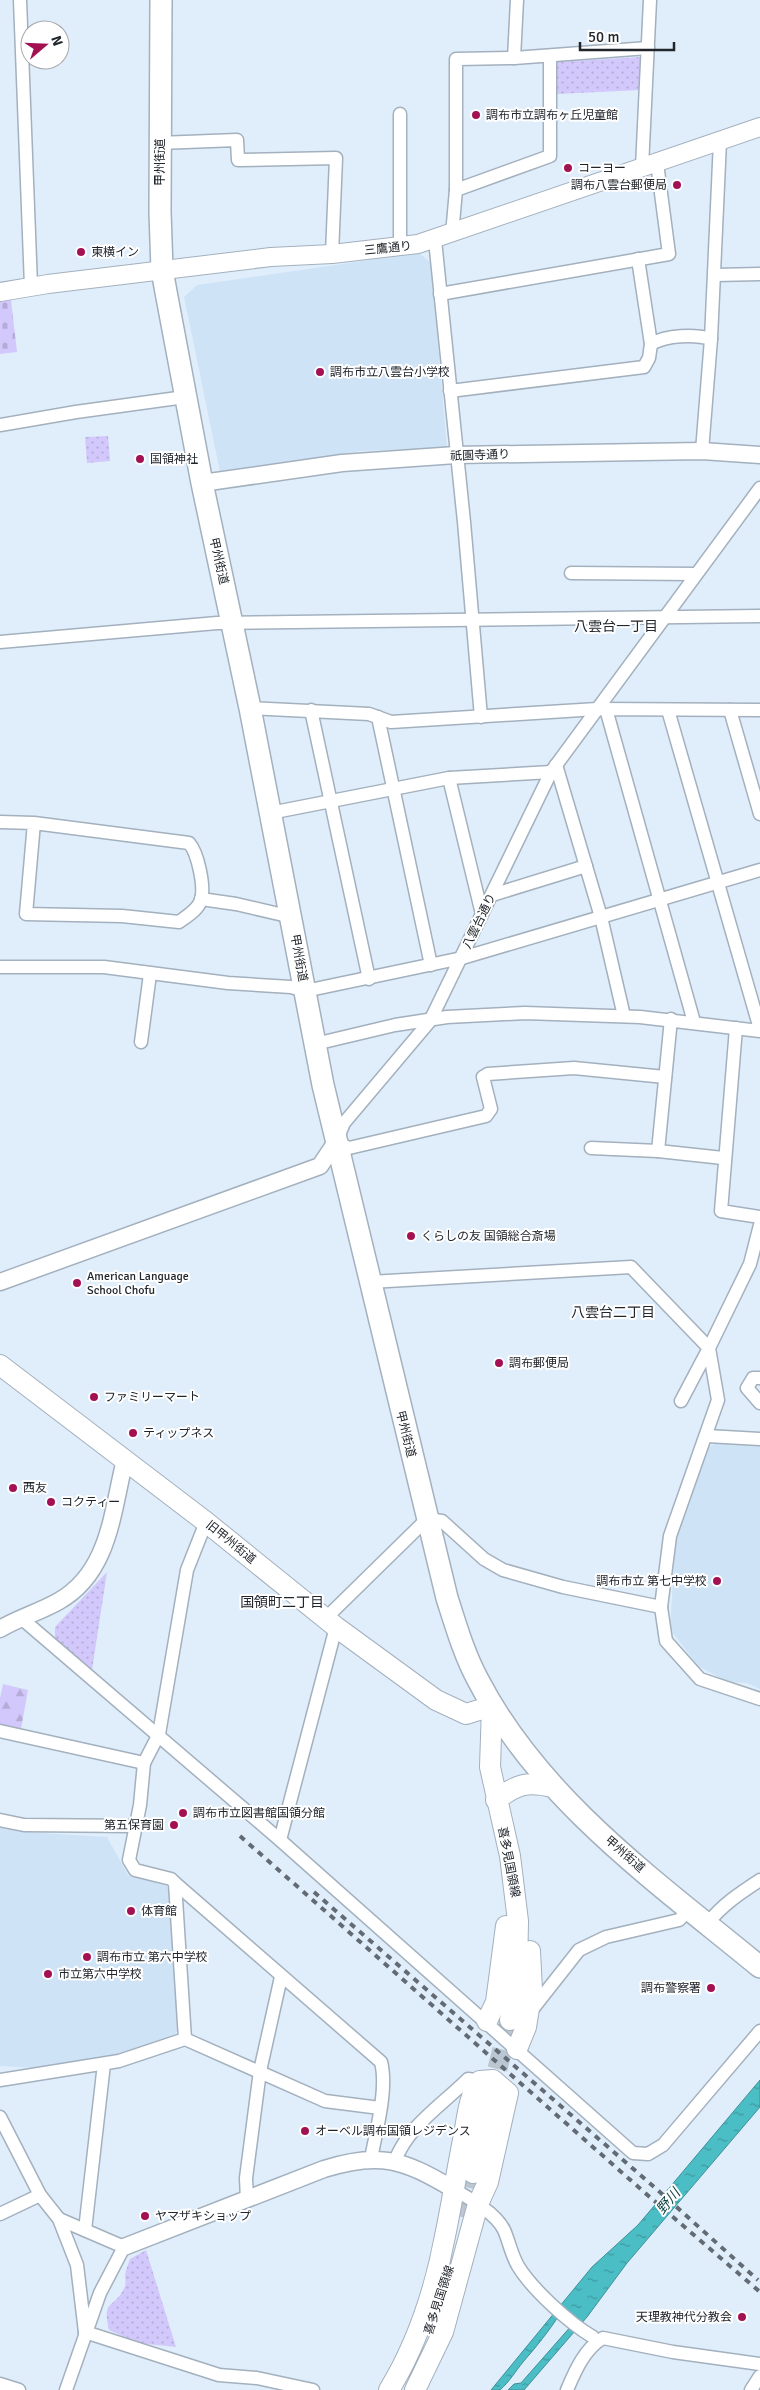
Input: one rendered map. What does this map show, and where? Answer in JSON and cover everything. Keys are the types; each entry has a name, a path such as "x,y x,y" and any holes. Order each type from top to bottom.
{"highway":[{"name":"甲州街道","path":"161,0 159,143 162,270 185,398 234,624 315,1044 337,1120 347,1184 447,1598 461,1641 477,1679 492,1706 505,1726 553,1787 577,1812 690,1910 760,1967"}],"main road":[{"name":"三鷹通り","path":"0,292 31,286 271,257 332,254 400,247 435,240 760,128"},
{"name":"旧甲州街道","path":"0,1365 206,1522 331,1622 436,1700 466,1714 492,1706"},
{"name":"喜多見国領線","path":"492,1706 490,1767 510,1856 518,1914 517,1973 519,2017 526,2027 517,2049"},
{"path":"487,2021 496,2002 506,1926 500,1868 482,1802 494,1791 524,1784 536,1783 553,1787"},
{"path":"389,2390 398,2376 424,2314 445,2237 468,2114 476,2087 480,2081 493,2080 508,2093 479,2188 443,2332 406,2388"},
{"path":"479,2188 490,2099"},
{"name":"喜多見国領線","path":"406,2388 436,2317 462,2218"}],"street":[{"path":"20,0 31,286"},
{"path":"514,58 517,0"},
{"path":"440,294 669,254 650,165 648,48 650,0"},
{"path":"452,234 456,190 456,60 550,56 648,48"},
{"path":"456,190 550,156 550,56"},
{"path":"400,114 400,247"},
{"path":"159,143 237,140 238,160 336,158 332,254"},
{"path":"702,451 712,339 720,141"},
{"path":"435,240 481,717"},
{"path":"450,390 644,367 649,358 651,344 638,259"},
{"path":"715,275 760,274"},
{"path":"651,344 660,339 701,336 712,339"},
{"path":"0,425 92,409 185,398"},
{"name":"祇園寺通り","path":"202,482 342,464 456,455 702,451 760,455"},
{"name":"八雲台通り","path":"337,1120 430,1021 554,768 602,709 664,618 760,488"},
{"path":"571,573 696,574"},
{"path":"0,642 217,623 760,616"},
{"path":"250,708 310,710 378,717 391,722 602,709 760,710"},
{"path":"602,709 660,900 694,1022"},
{"path":"310,710 369,979"},
{"path":"315,1044 395,1025 447,1017 525,1013 671,1019 760,1030 668,710"},
{"path":"730,710 760,814"},
{"path":"378,717 431,965"},
{"path":"270,812 449,778 554,768 601,917 624,1016"},
{"path":"449,778 482,914"},
{"path":"0,822 34,823 189,843 195,850 201,898 196,909 179,922 122,916 26,914 34,823"},
{"path":"492,895 586,866"},
{"path":"0,967 104,967 150,974 291,987 305,990 369,979 462,958 760,870"},
{"path":"201,898 292,917"},
{"path":"141,1042 150,974"},
{"path":"658,1151 671,1019"},
{"path":"736,1028 720,1211 760,1216"},
{"path":"0,1282 320,1166 342,1145 486,1116 491,1108 483,1077 488,1074 574,1068 665,1077"},
{"path":"591,1148 658,1151 724,1158"},
{"path":"681,1401 750,1264 760,1224"},
{"path":"370,1282 630,1267 709,1348 718,1400 707,1436 670,1536 661,1607 666,1641 700,1679 760,1699"},
{"path":"760,1378 753,1378 747,1388 760,1403"},
{"path":"707,1436 760,1439"},
{"path":"0,1629 60,1601 88,1578 104,1550 126,1460"},
{"path":"280,1840 331,1622 427,1520 442,1521 484,1559 503,1570 563,1587 661,1607"},
{"path":"206,1522 187,1570 159,1734 144,1764 140,1805 128,1860 135,1870 171,1879 281,1977 381,2062 384,2070 380,2108 371,2159"},
{"path":"21,1618 159,1734 487,2021 633,2153 648,2154 663,2145 760,2031"},
{"path":"0,1731 144,1764"},
{"path":"0,1820 24,1825 135,1826"},
{"path":"707,1924 716,1912 735,1896 760,1880"},
{"path":"175,1883 186,2039"},
{"path":"519,2017 579,1950 606,1937 679,1920 690,1910"},
{"path":"247,2200 246,2178 260,2071 281,1977"},
{"path":"0,2080 104,2064 186,2039 325,2101 380,2108"},
{"path":"82,2229 104,2064"},
{"path":"395,2161 400,2146 416,2127 468,2079 480,2081"},
{"path":"0,2117 40,2195 59,2219 77,2265 86,2332"},
{"path":"66,2390 100,2293 124,2247 332,2166 355,2160 395,2161 414,2167 453,2189 479,2188 496,2219 504,2229 512,2256 532,2284 557,2308 593,2337 596,2342"},
{"path":"0,2214 40,2195"},
{"path":"59,2219 124,2247"},
{"path":"67,2241 73,2233 82,2229"},
{"path":"81,2287 88,2293 100,2293"},
{"path":"86,2332 219,2375 256,2378 313,2390"},
{"path":"567,2390 590,2348 603,2338 673,2352 760,2364"},
{"path":"751,2390 760,2376"},
{"path":"0,2384 19,2390"}],"shaded area":[{"name":"調布市立八雲台小学校","path":"419,253 431,263 447,448 361,451 220,472 184,297 197,285"},
{"name":"調布市立 第七中学校","path":"717,1443 760,1445 760,1689 747,1683 728,1682 698,1666 670,1629 676,1533 708,1447"},
{"name":"調布市立 第六中学校","path":"0,1827 24,1832 107,1837 128,1875 169,1887 180,2027 175,2034 115,2057 34,2068 0,2066"}],"green space":[{"path":"641,57 640,90 557,94 556,62"},
{"path":"11,300 17,352 0,354 0,301"},
{"path":"108,436 110,461 87,463 85,437"},
{"path":"107,1572 92,1670 55,1640 55,1627"},
{"path":"3,1684 28,1690 21,1729 0,1725 0,1698"},
{"path":"146,2250 176,2347 138,2343 109,2330 107,2320 108,2308 118,2298 125,2286 125,2275 130,2259"}],"water":[{"name":"野川","path":"760,2080 760,2107 627,2263 587,2317 524,2390 508,2390 514,2384 521,2383 572,2325 560,2314 507,2383 500,2390 491,2390 592,2267 638,2225"}],"tunnel":[{"path":"490,2098 510,2020"},
{"path":"462,2217 473,2173"}],"railway":[{"path":"240,1836 760,2292"},
{"path":"314,1892 653,2186 758,2280"}],"place":[{"name":"調布市立調布ヶ丘児童館","path":"476,115"},
{"name":"コーヨー","path":"568,168"},
{"name":"調布八雲台郵便局","path":"677,185"},
{"name":"東横イン","path":"81,252"},
{"name":"調布市立八雲台小学校","path":"320,372"},
{"name":"国領神社","path":"140,459"},
{"name":"くらしの友 国領総合斎場","path":"411,1236"},
{"name":"American Language School Chofu","path":"77,1283"},
{"name":"調布郵便局","path":"499,1363"},
{"name":"ファミリーマート","path":"94,1397"},
{"name":"ティップネス","path":"133,1433"},
{"name":"西友","path":"13,1488"},
{"name":"コクティー","path":"51,1502"},
{"name":"調布市立 第七中学校","path":"717,1581"},
{"name":"調布市立図書館国領分館","path":"183,1813"},
{"name":"第五保育園","path":"174,1825"},
{"name":"体育館","path":"131,1911"},
{"name":"調布市立 第六中学校","path":"87,1957"},
{"name":"市立第六中学校","path":"48,1974"},
{"name":"調布警察署","path":"711,1988"},
{"name":"オーベル調布国領レジデンス","path":"305,2131"},
{"name":"ヤマザキショップ","path":"145,2216"},
{"name":"天理教神代分教会","path":"742,2317"}],"district":[{"name":"八雲台一丁目","path":"616,626"},
{"name":"八雲台二丁目","path":"613,1312"},
{"name":"国領町二丁目","path":"282,1602"}]}
